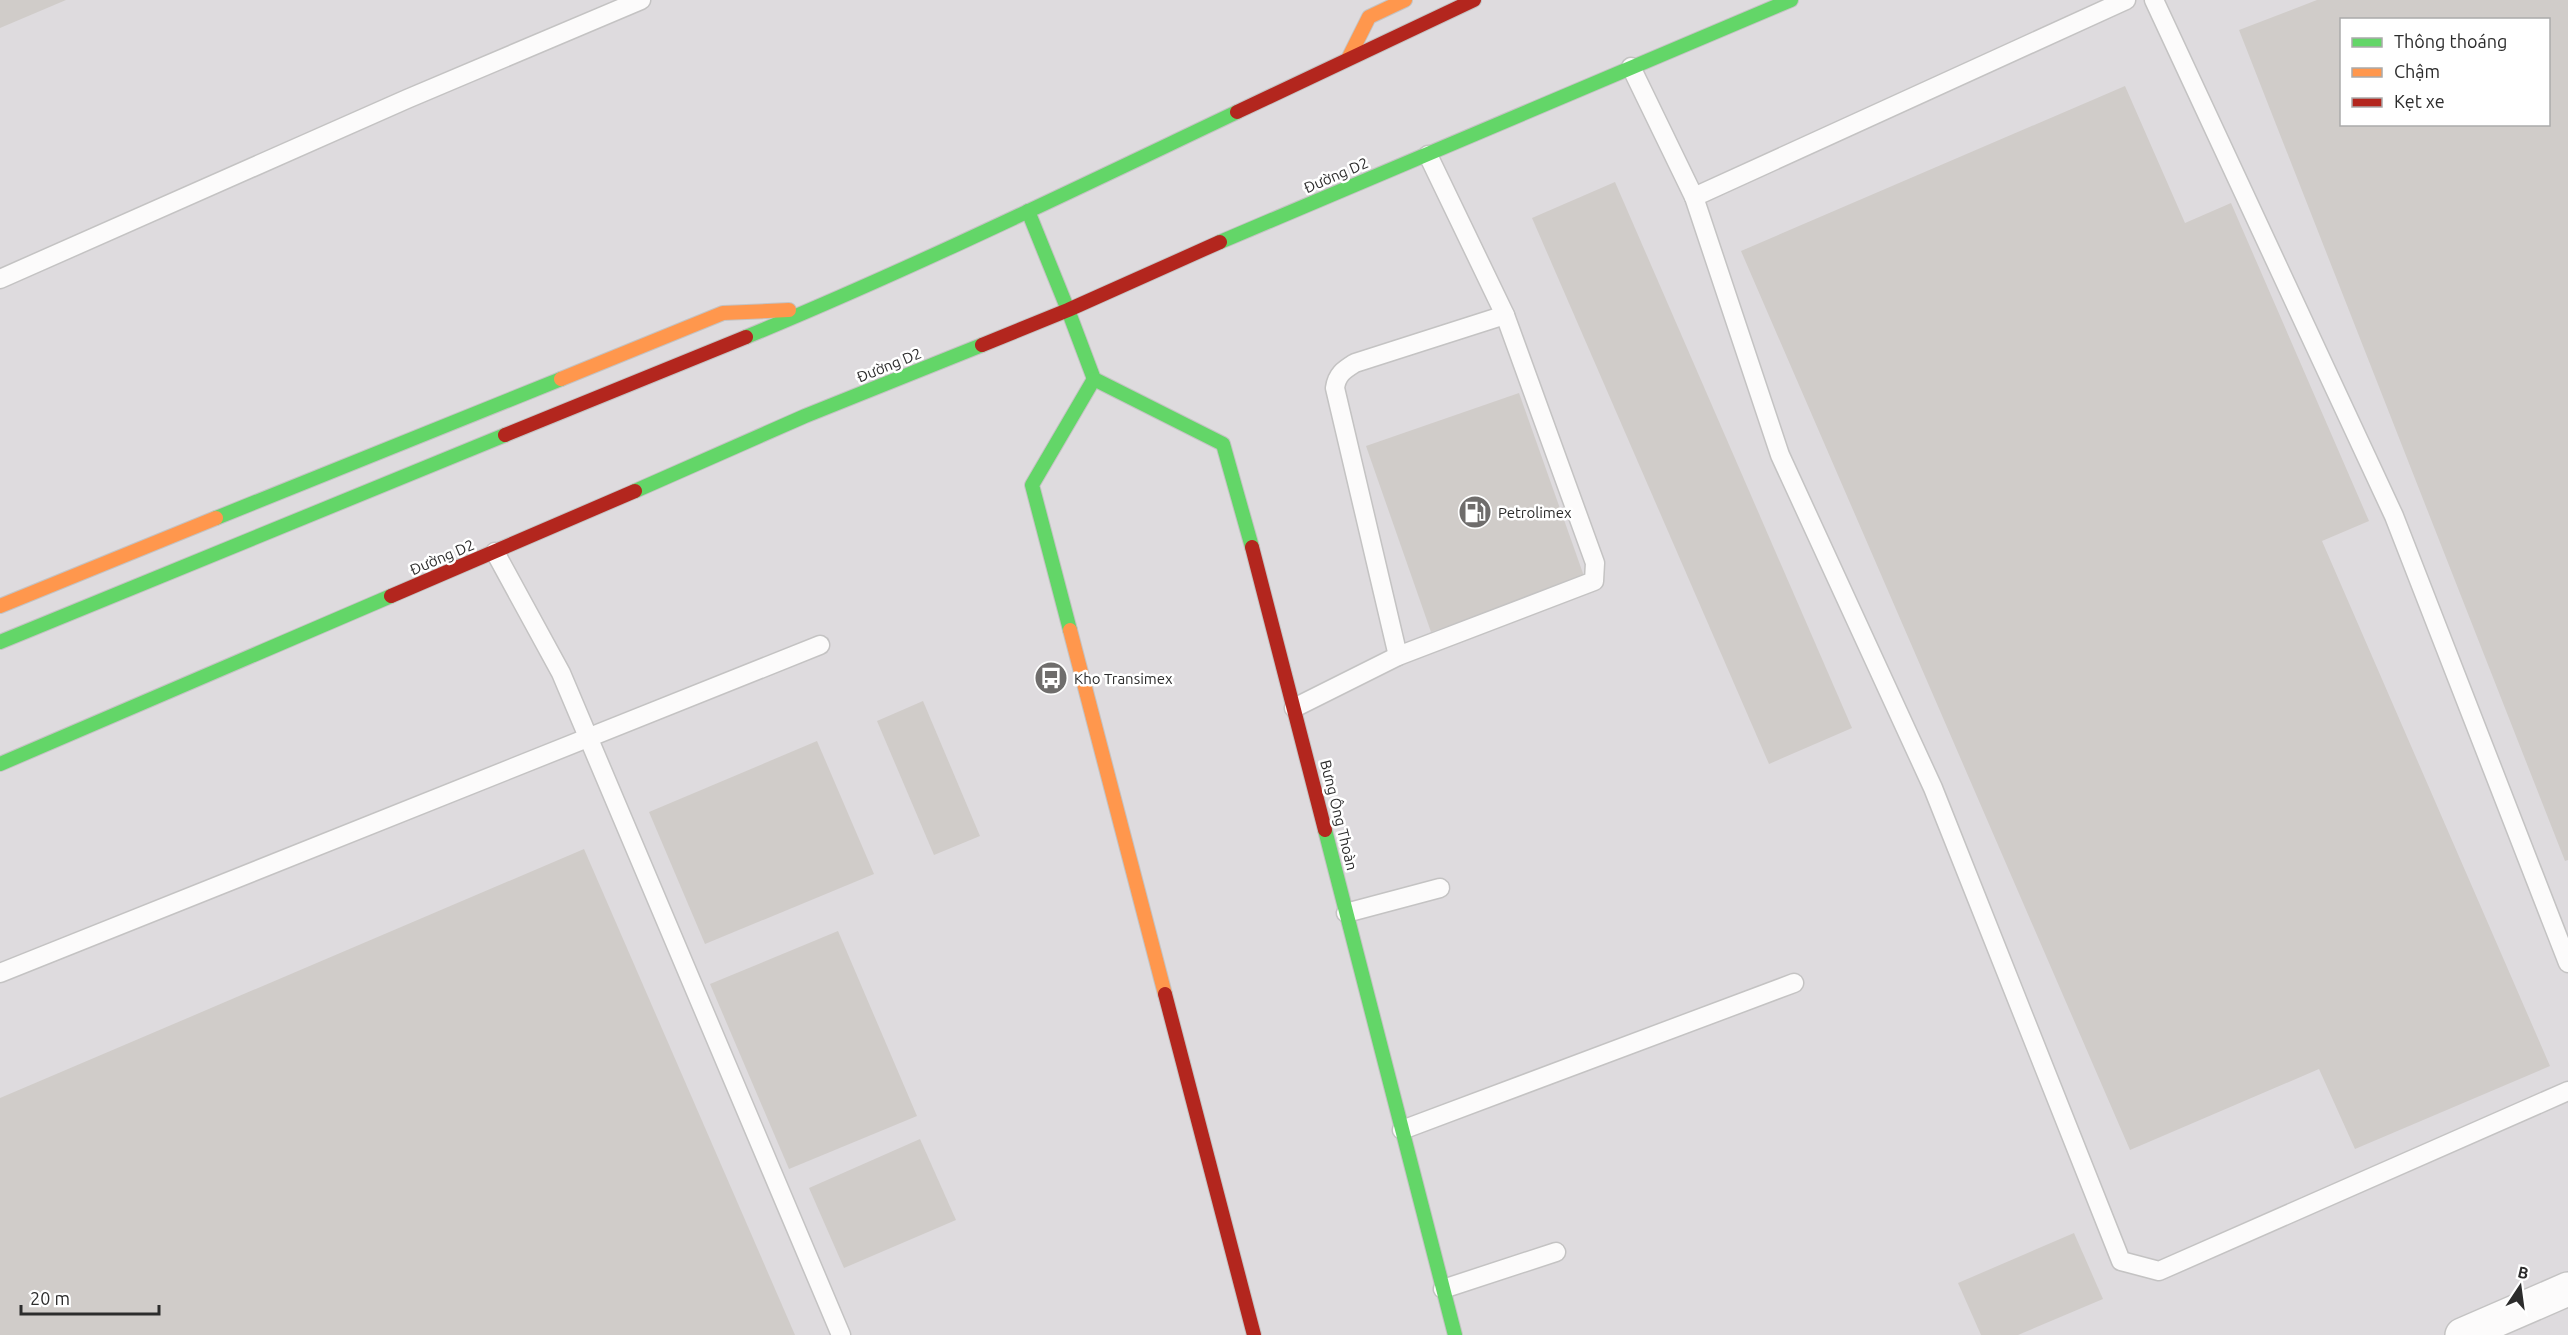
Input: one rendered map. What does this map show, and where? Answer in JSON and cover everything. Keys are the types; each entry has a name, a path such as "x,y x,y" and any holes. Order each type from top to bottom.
{"main road":[{"path":"1348,60 1369,17 1405,0"},
{"path":"0,642 811,310 1028,211 1474,0"},
{"name":"Đường D2","path":"0,764 495,552 805,416 1068,310 1254,227 1791,0"},
{"path":"1028,211 1094,379 1032,485 1254,1335"},
{"path":"0,606 723,313 811,310"},
{"name":"Bưng Ông Thoàn","path":"1094,379 1223,444 1241,503 1455,1335"}],"street":[{"path":"2462,1335 2568,1289"}],"lane":[{"path":"0,279 407,99 641,0"},
{"path":"1694,197 2126,0"},
{"path":"2154,0 2394,516 2568,963"},
{"path":"1631,67 1694,197 1780,454 1933,788 2121,1262 2158,1271 2568,1091"},
{"path":"1294,708 1398,656 1594,581 1595,563 1505,315 1428,155"},
{"path":"1398,656 1335,388 1336,379 1341,372 1355,363 1505,315"},
{"path":"495,552 561,673 841,1335"},
{"path":"0,973 820,645"},
{"path":"1346,913 1440,888"},
{"path":"1402,1130 1794,983"},
{"path":"1443,1289 1556,1252"}],"shaded area":[{"path":"0,0 2568,0 2568,1335 0,1335"}],"building":[{"path":"0,0 66,0 0,28"},
{"path":"2317,0 2568,0 2568,860 2565,861 2239,30"},
{"path":"2125,86 2185,223 2231,203 2369,521 2322,541 2550,1066 2355,1149 2319,1069 2130,1150 1741,251"},
{"path":"1615,182 1852,728 1769,764 1532,218"},
{"name":"Petrolimex","path":"1519,393 1585,579 1431,632 1366,446"},
{"path":"923,701 980,836 934,855 877,721"},
{"path":"817,741 874,874 705,944 649,812"},
{"path":"584,849 795,1335 0,1335 0,1098"},
{"path":"838,931 917,1116 789,1169 710,984"},
{"path":"920,1139 956,1220 844,1268 809,1188"},
{"path":"2074,1233 2103,1299 2018,1335 1981,1335 1958,1283"}],"traffic: fast":[{"path":"1220,242 1791,0"},
{"path":"746,337 932,256 1237,112"},
{"path":"1028,211 1068,310"},
{"path":"1068,310 1094,379 1223,444 1252,547"},
{"path":"635,491 805,416 982,345"},
{"path":"216,518 561,379"},
{"path":"1070,630 1032,485 1094,379"},
{"path":"0,642 505,435"},
{"path":"0,764 391,596"},
{"path":"1325,830 1455,1335"}],"traffic: slow":[{"path":"1348,59 1369,17 1405,0"},
{"path":"561,379 723,313 789,310"},
{"path":"0,606 216,518"},
{"path":"1070,630 1165,994"}],"traffic: jam":[{"path":"1237,112 1474,0"},
{"path":"982,345 1068,310 1220,242"},
{"path":"505,435 746,337"},
{"path":"391,596 635,491"},
{"path":"1252,547 1325,830"},
{"path":"1165,994 1254,1335"}],"place":[{"name":"Petrolimex","path":"1475,512"},
{"name":"Kho Transimex","path":"1051,678"}]}
